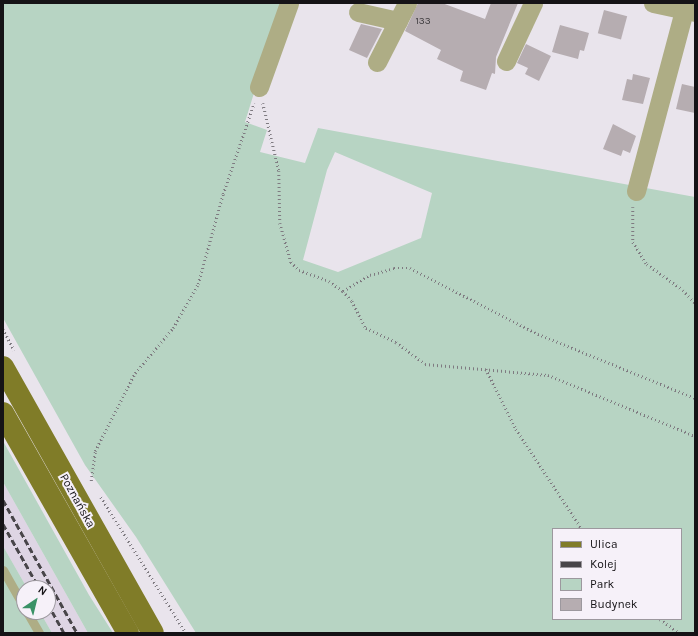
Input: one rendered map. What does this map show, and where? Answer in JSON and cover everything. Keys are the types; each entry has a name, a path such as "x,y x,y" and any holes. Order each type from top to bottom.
{"main road":[{"name":"Poznańska","path":"3,368 153,633"},
{"name":"Poznańska","path":"3,413 128,633"}],"street":[{"path":"259,87 289,3"},
{"path":"377,62 407,3"},
{"path":"506,61 533,3"},
{"path":"636,191 692,9 653,3"},
{"path":"358,12 398,21"}],"lane":[{"path":"3,570 16,593"},
{"path":"32,620 39,633"}],"path":[{"path":"259,87 279,171 280,223 286,250 299,270 329,281 344,291 352,301 366,328 396,342 425,364 548,375 695,436"},
{"path":"90,482 95,451 135,373 173,328 198,284 223,194 259,87"},
{"path":"636,191 631,218 633,242 647,264 683,290 695,303"},
{"path":"344,291 370,275 394,268 410,268 538,334 695,398"},
{"path":"486,370 516,429 581,528"},
{"path":"661,620 679,633"}],"shaded area":[{"path":"3,482 88,633 52,633 45,620 56,620 56,580 22,580 3,546"}],"green space":[{"path":"3,3 282,3 245,122 267,130 260,152 305,163 318,128 695,197 695,633 196,633 136,537 85,465 3,318","holes":["335,152 432,193 421,238 338,272 303,260 327,170"]},
{"path":"3,441 89,595 113,633 88,633 3,482"},
{"path":"3,546 22,580 16,580 16,620 45,620 52,633 3,633"}],"building":[{"path":"418,3 442,3 485,19 491,3 518,3 496,57 495,74 492,73 486,90 460,81 463,71 437,59 441,50 405,31"},
{"path":"604,10 627,16 621,39 598,33"},
{"path":"361,24 382,29 367,58 349,50"},
{"path":"560,25 589,33 584,51 580,50 578,59 552,52"},
{"path":"526,44 551,56 539,81 525,74 528,68 517,63"},
{"path":"633,74 650,78 643,104 622,100 627,79 632,80"},
{"path":"682,84 695,87 695,113 676,109"},
{"path":"613,124 636,136 630,153 623,150 621,156 603,149"}],"railway":[{"path":"3,500 77,633"},
{"path":"3,524 34,580"},
{"path":"56,618 64,633"}]}
